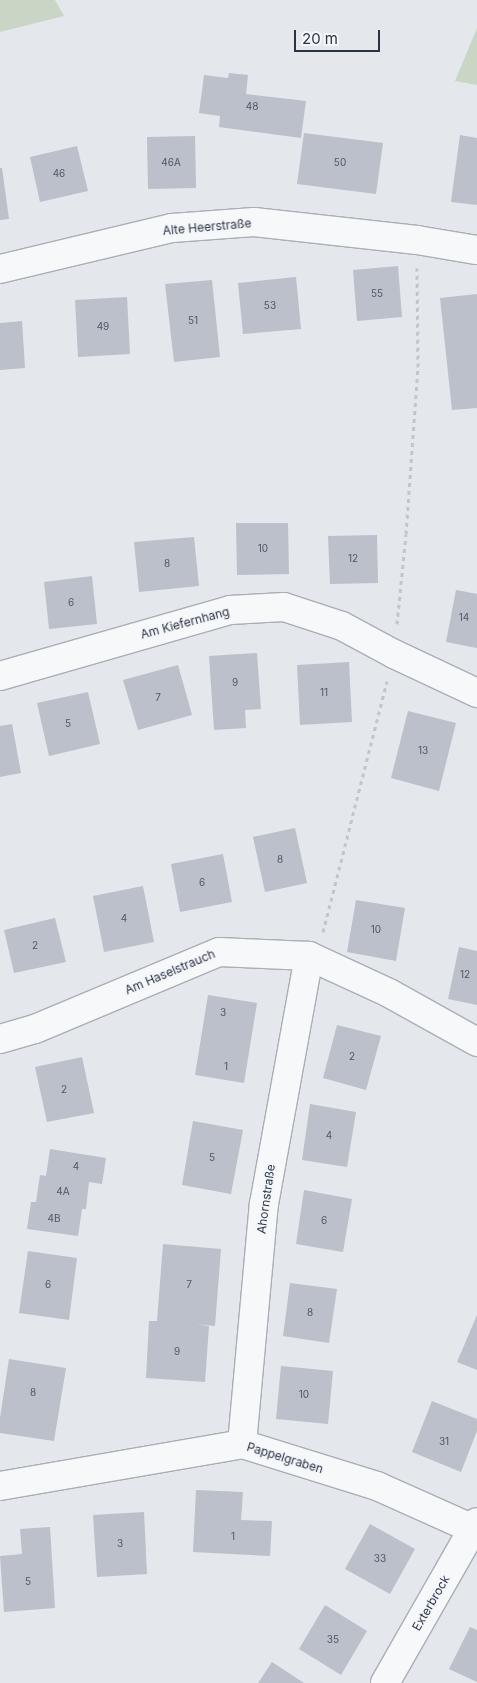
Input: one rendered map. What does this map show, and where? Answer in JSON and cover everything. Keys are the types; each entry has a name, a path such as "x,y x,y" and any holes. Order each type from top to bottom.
{"street":[{"name":"Alte Heerstraße","path":"0,269 172,228 254,222 417,240 477,250"},
{"name":"Am Kiefernhang","path":"0,676 230,610 284,607 342,626 394,654 477,693"},
{"name":"Am Haselstrauch","path":"0,1039 35,1028 219,952 309,956 389,993 477,1042"},
{"name":"Ahornstraße","path":"242,1444 264,1204 309,956"},
{"name":"Pappelgraben","path":"0,1486 242,1444 377,1486 475,1526"},
{"name":"Exterbrock","path":"385,1683 475,1526"}],"path":[{"path":"309,956 326,927 394,654 406,534 418,367 417,240"}],"green space":[{"path":"0,0 55,0 64,16 0,32"},
{"path":"477,28 477,85 455,81"}],"building":[{"path":"229,73 248,75 246,94 306,101 301,138 219,127 220,116 199,113 204,75 228,78"},
{"path":"304,133 383,143 376,194 297,184"},
{"path":"460,135 477,138 477,205 451,202"},
{"path":"195,136 196,188 148,189 147,137"},
{"path":"77,146 88,191 40,202 30,157"},
{"path":"0,168 2,168 9,219 0,220"},
{"path":"398,266 402,317 357,321 353,270"},
{"path":"296,277 301,329 243,334 238,283"},
{"path":"212,280 220,357 174,362 165,284"},
{"path":"477,294 477,408 452,410 440,298"},
{"path":"127,297 130,354 78,357 75,300"},
{"path":"22,321 25,368 0,370 0,323"},
{"path":"236,523 288,523 289,574 237,575"},
{"path":"377,535 378,583 330,584 328,536"},
{"path":"194,537 199,586 139,592 134,542"},
{"path":"92,576 97,624 49,629 44,582"},
{"path":"456,590 477,594 477,648 446,642"},
{"path":"257,653 261,709 245,710 246,728 214,730 209,656"},
{"path":"349,662 352,722 300,725 297,665"},
{"path":"178,665 192,715 138,730 123,680"},
{"path":"88,692 100,744 49,756 37,703"},
{"path":"408,711 456,723 439,791 391,778"},
{"path":"12,724 21,773 0,777 0,726"},
{"path":"295,828 307,883 265,892 253,837"},
{"path":"223,854 232,902 180,912 171,864"},
{"path":"143,886 154,942 104,952 93,896"},
{"path":"356,900 405,908 396,961 347,952"},
{"path":"55,918 66,962 14,973 4,930"},
{"path":"459,947 477,951 477,1005 448,999"},
{"path":"208,995 257,1003 244,1083 195,1075"},
{"path":"337,1025 381,1036 366,1090 323,1078"},
{"path":"82,1057 94,1113 47,1122 35,1067"},
{"path":"310,1104 356,1112 347,1167 302,1160"},
{"path":"193,1121 243,1130 231,1194 182,1185"},
{"path":"50,1149 106,1158 102,1184 89,1182 86,1209 82,1209 78,1236 27,1229 31,1202 36,1202 40,1175 46,1176"},
{"path":"304,1190 352,1199 343,1252 296,1244"},
{"path":"163,1244 221,1249 215,1326 195,1324 209,1326 205,1382 146,1378 149,1321 157,1321"},
{"path":"28,1251 77,1258 69,1320 19,1313"},
{"path":"290,1283 337,1289 329,1343 283,1336"},
{"path":"477,1315 477,1370 457,1362"},
{"path":"9,1359 66,1368 54,1441 0,1433 0,1418"},
{"path":"281,1366 333,1371 328,1424 276,1419"},
{"path":"432,1401 477,1419 477,1431 461,1472 412,1452"},
{"path":"196,1490 243,1492 241,1520 272,1521 270,1556 193,1552"},
{"path":"144,1512 147,1574 97,1577 93,1515"},
{"path":"370,1524 415,1549 390,1594 345,1569"},
{"path":"50,1527 55,1608 4,1612 0,1556 22,1554 20,1529"},
{"path":"325,1605 367,1631 341,1675 299,1649"},
{"path":"470,1627 477,1630 477,1682 449,1669"},
{"path":"272,1662 304,1683 258,1683"}]}
